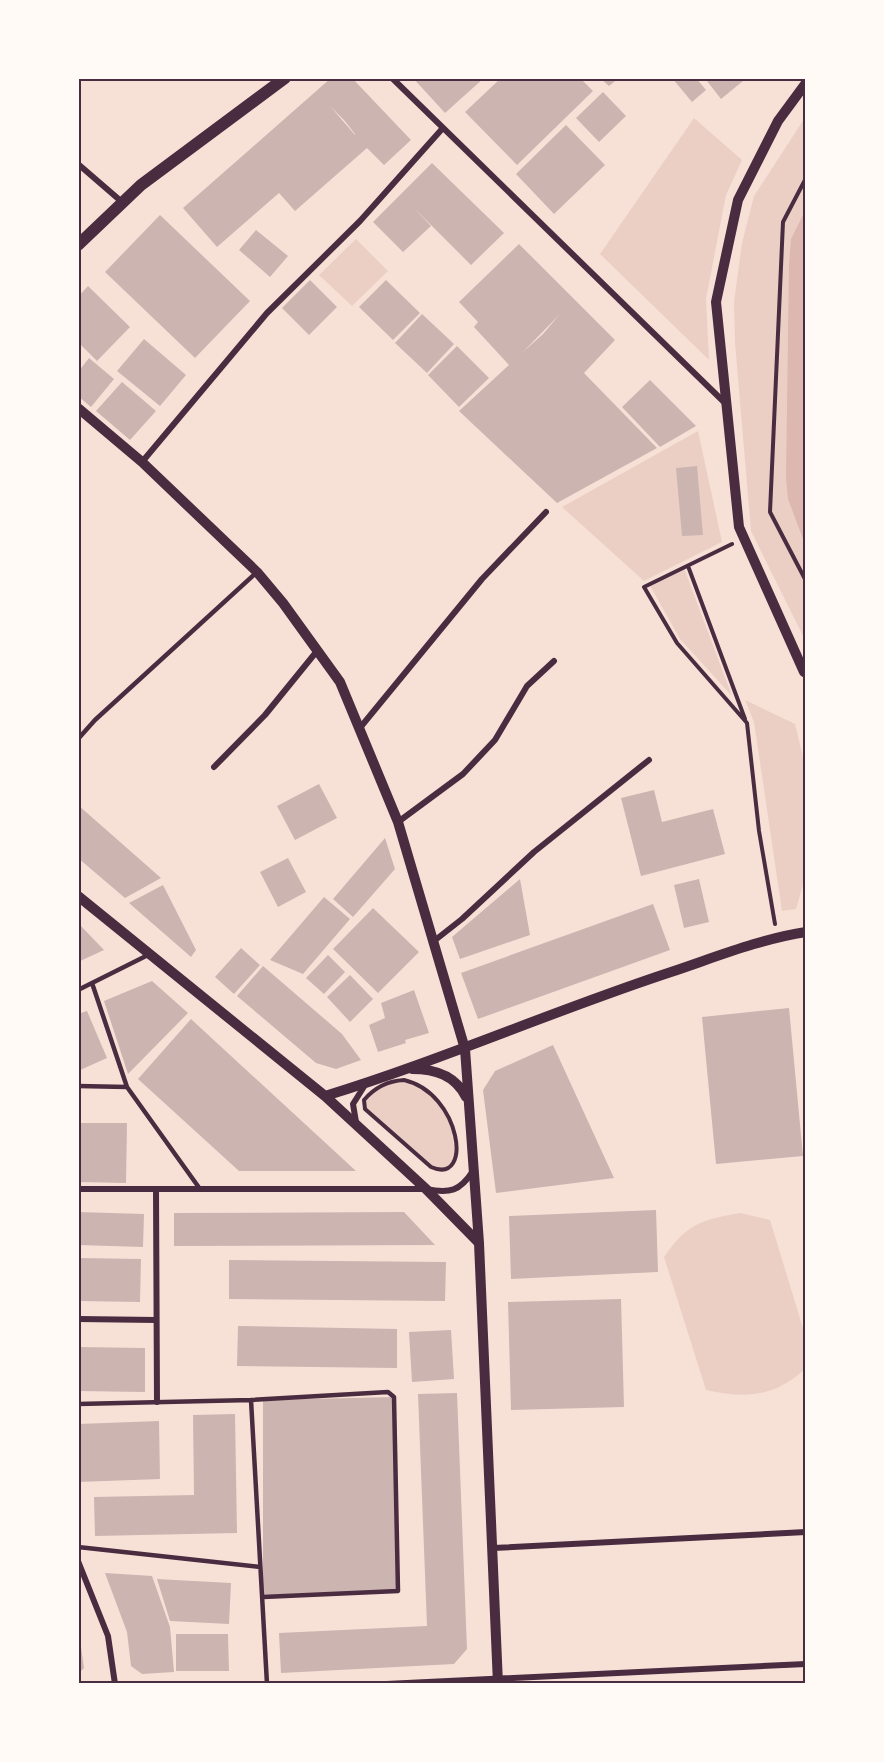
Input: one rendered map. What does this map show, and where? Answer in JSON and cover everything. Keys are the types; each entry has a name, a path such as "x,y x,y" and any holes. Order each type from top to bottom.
{"main road":[{"path":"78,245 122,202 285,78"}],"street":[{"path":"392,78 725,403"},
{"path":"805,674 739,527 716,302 738,200 778,121 806,82"},
{"path":"142,462 267,313 360,221 442,129"},
{"path":"78,164 122,202"},
{"path":"78,409 142,462 257,572 340,682 398,822 465,1049 479,1243 498,1681"},
{"path":"359,729 482,579 546,512"},
{"path":"214,767 265,715 317,651"},
{"path":"398,822 463,774 495,740 527,686 554,661"},
{"path":"434,941 462,919 527,857 649,760"},
{"path":"78,896 325,1096 426,1189 479,1243"},
{"path":"325,1096 465,1049 617,990 777,936 806,932"},
{"path":"405,1069 431,1070 447,1076 461,1087 467,1100"},
{"path":"358,1128 353,1114 353,1104 366,1083"},
{"path":"78,1189 426,1189 447,1191 465,1185 474,1170"},
{"path":"156,1189 157,1402"},
{"path":"78,1319 156,1320"},
{"path":"493,1548 806,1532"},
{"path":"79,1565 108,1636 115,1684"},
{"path":"386,1684 498,1681 806,1664"}],"lane":[{"path":"78,739 95,720 257,572"},
{"path":"78,990 148,954"},
{"path":"92,983 127,1088 200,1189"},
{"path":"78,1086 127,1088"},
{"path":"78,1404 251,1400 388,1392 394,1396 398,1592 263,1597"},
{"path":"251,1400 267,1684"},
{"path":"78,1547 260,1567"}],"path":[{"path":"806,178 783,222 770,513 806,581"},
{"path":"744,538 644,587 677,643 747,723"},
{"path":"688,566 747,723 759,831 777,936"},
{"path":"393,1081 413,1082 425,1087 438,1099 451,1120 455,1133 456,1159 449,1167 435,1169 368,1114 364,1100 373,1090 393,1081"}],"shaded area":[{"path":"806,116 806,642 751,531 735,343 734,302 742,243 754,196"},
{"path":"694,118 742,160 726,195 706,299 709,360 600,254"},
{"path":"806,209 806,547 788,499 786,478 789,265 791,239"},
{"path":"356,239 388,271 352,306 319,275"},
{"path":"698,431 722,542 644,581 562,507"},
{"path":"684,568 732,696 680,639 649,584"},
{"path":"745,700 795,724 806,769 806,874 796,909 782,911 754,722"},
{"path":"393,1081 424,1089 442,1105 451,1128 456,1159 449,1167 436,1170 368,1114 364,1100 373,1090"},
{"path":"740,1213 770,1220 806,1338 806,1368 783,1385 772,1390 747,1395 706,1390 664,1257 680,1237 696,1225 714,1218"}],"building":[{"path":"331,78 352,78 411,140 384,165 367,148 295,211 279,193 217,247 183,208","holes":["330,106 344,120 355,135"]},
{"path":"413,78 484,78 445,113"},
{"path":"501,78 580,78 593,91 517,165 465,112"},
{"path":"600,78 619,78 609,86"},
{"path":"672,78 696,78 706,90 692,102"},
{"path":"711,78 741,78 743,81 721,99 707,81"},
{"path":"603,92 626,116 599,142 576,118"},
{"path":"566,125 605,165 554,214 516,174"},
{"path":"432,163 504,233 471,265 414,208 431,226 403,252 373,222"},
{"path":"160,215 250,301 195,358 105,272"},
{"path":"256,230 288,256 270,277 239,250"},
{"path":"519,244 615,340 584,373 657,448 557,503 459,411 509,365 474,327 478,322 459,302","holes":["560,314 543,334 523,352"]},
{"path":"310,280 337,307 309,335 282,308"},
{"path":"386,280 420,313 393,340 359,307"},
{"path":"88,286 130,327 97,361 78,342 78,297"},
{"path":"422,314 454,344 427,373 395,343"},
{"path":"144,339 186,375 160,406 117,371"},
{"path":"457,346 489,378 459,407 428,375"},
{"path":"89,358 114,379 91,407 78,396 78,372"},
{"path":"650,380 696,426 660,447 622,407"},
{"path":"122,382 156,411 130,440 96,411"},
{"path":"697,466 703,535 682,536 676,468"},
{"path":"319,784 337,818 295,840 277,806"},
{"path":"654,790 662,822 713,809 725,854 641,876 621,798"},
{"path":"78,805 161,878 125,898 78,858"},
{"path":"385,838 395,869 353,917 333,899"},
{"path":"288,858 306,892 278,907 260,872"},
{"path":"520,879 530,935 460,959 452,937"},
{"path":"699,879 709,922 684,928 674,885"},
{"path":"163,885 196,950 191,957 129,903"},
{"path":"324,897 350,919 303,974 270,960"},
{"path":"653,904 670,950 478,1019 461,973"},
{"path":"373,908 419,952 378,993 333,949"},
{"path":"81,926 104,950 78,962 78,928"},
{"path":"241,948 260,965 234,994 215,977"},
{"path":"328,955 345,972 324,994 306,978"},
{"path":"263,966 342,1034 361,1060 336,1069 316,1063 237,996"},
{"path":"350,975 373,999 350,1022 327,997"},
{"path":"152,981 188,1013 128,1074 104,1001"},
{"path":"414,990 429,1033 405,1040 406,1043 378,1052 369,1025 385,1018 381,1003"},
{"path":"789,1008 803,1156 716,1164 702,1017"},
{"path":"87,1011 107,1058 78,1071 78,1014"},
{"path":"191,1019 356,1171 239,1171 138,1079"},
{"path":"553,1045 614,1178 496,1193 483,1090 495,1071"},
{"path":"78,1123 127,1123 126,1183 78,1182"},
{"path":"804,1199 806,1199 806,1216 803,1216"},
{"path":"656,1210 658,1272 511,1279 509,1216"},
{"path":"78,1212 144,1214 143,1247 78,1245"},
{"path":"404,1212 435,1245 174,1246 174,1213"},
{"path":"78,1258 141,1259 140,1302 78,1301"},
{"path":"229,1260 446,1262 445,1301 229,1299"},
{"path":"621,1299 624,1407 511,1410 508,1302"},
{"path":"238,1326 397,1329 397,1368 237,1366"},
{"path":"451,1330 454,1379 412,1382 409,1332"},
{"path":"78,1347 145,1348 145,1392 78,1391"},
{"path":"457,1393 467,1649 454,1664 281,1673 279,1633 427,1626 418,1394"},
{"path":"394,1397 398,1591 263,1597 263,1400"},
{"path":"235,1414 237,1533 95,1536 94,1497 194,1495 193,1415"},
{"path":"159,1421 160,1479 78,1482 78,1424"},
{"path":"105,1573 152,1576 170,1627 174,1672 142,1674 131,1666 127,1632"},
{"path":"157,1579 231,1583 229,1624 170,1621"},
{"path":"78,1625 84,1668 78,1674"},
{"path":"176,1634 228,1634 229,1671 176,1671"}]}
